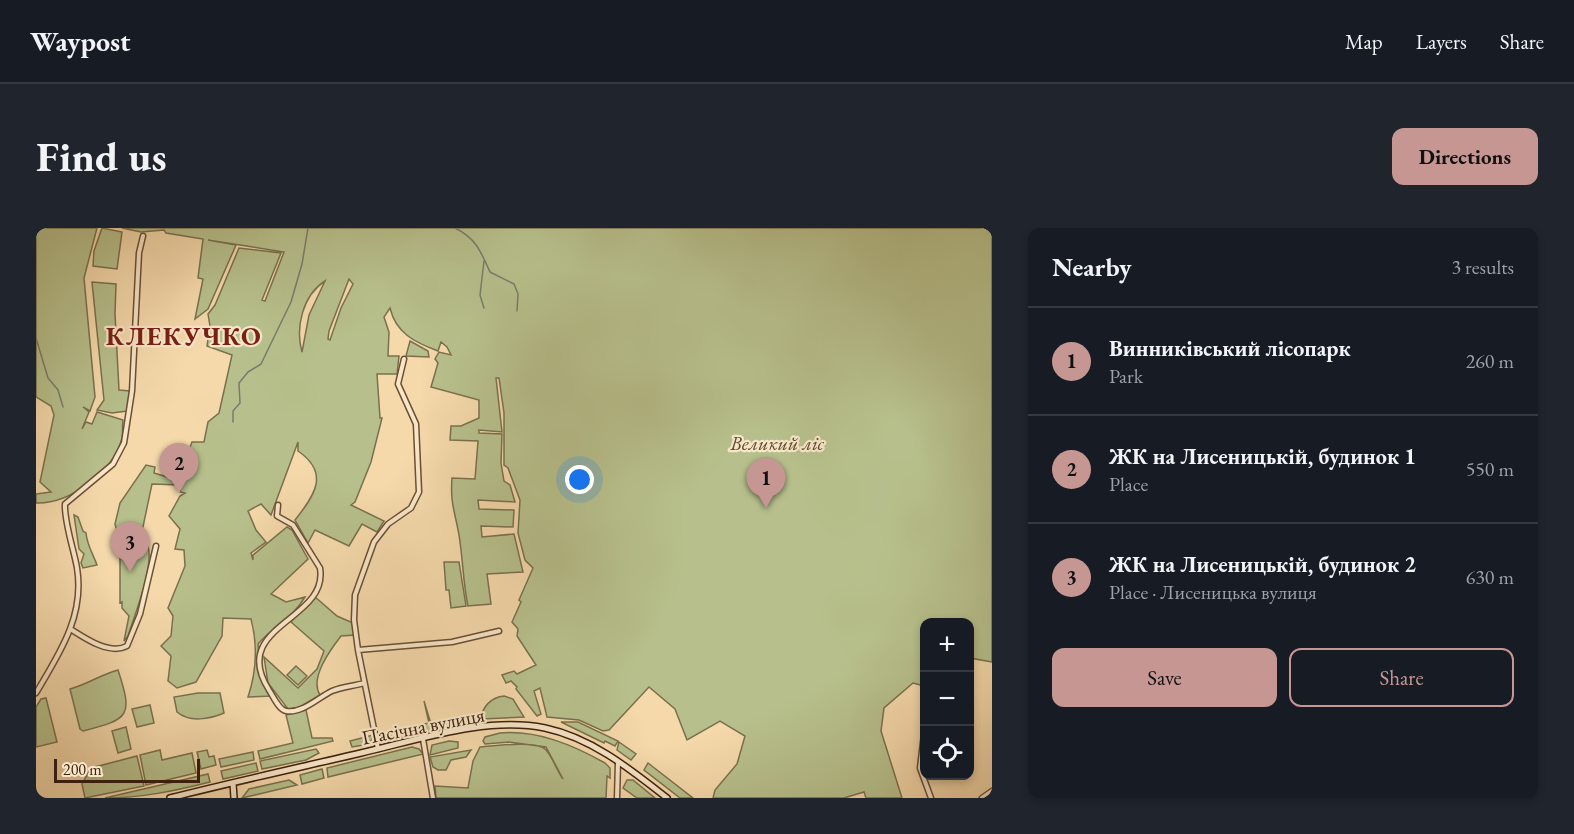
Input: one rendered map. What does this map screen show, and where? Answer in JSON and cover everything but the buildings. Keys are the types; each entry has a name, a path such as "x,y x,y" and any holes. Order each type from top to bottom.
{"main road":[{"name":"Пасічна вулиця","path":"170,798 423,739 492,726 535,726 577,738 618,762 666,798"},
{"path":"233,783 234,798"}],"street":[{"path":"36,693 72,630 78,576 66,504 113,464 124,444 132,391 139,253 143,236"},
{"path":"378,749 358,650 354,620 355,595 370,549 388,524 411,508 419,492 416,424 398,384 404,359"},
{"path":"278,505 277,516 297,530 321,575 317,588 297,615 273,630 265,641 260,662 267,686 281,709 287,711 299,709 334,690 364,683"},
{"path":"72,630 101,646 118,649 127,646 140,614 156,546"},
{"path":"358,650 452,642 499,631"},
{"path":"423,739 433,798"},
{"path":"617,798 618,762"},
{"path":"925,780 932,798"},
{"path":"982,798 992,791"}],"green space":[{"path":"36,228 97,228 84,278 95,397 90,411 83,407 89,412 82,429 86,422 92,424 97,412 123,420 122,438 117,451 100,474 76,492 63,498 36,503 36,494 51,492 40,482 54,415 51,406 36,397"},
{"path":"102,228 122,232 117,269 93,266 94,251"},
{"name":"Великий ліс","path":"122,228 992,228 992,662 974,659 974,618 920,618 920,685 913,683 884,708 881,731 902,798 866,798 864,792 844,798 713,798 715,790 737,764 745,736 720,721 687,740 675,709 649,687 609,730 603,731 579,720 547,717 540,688 534,691 541,714 537,716 516,689 517,687 511,681 506,683 502,675 514,671 517,674 536,665 517,636 518,629 512,622 533,568 525,560 518,533 520,500 508,468 504,465 504,413 499,378 496,378 502,432 479,430 479,433 502,434 501,463 504,481 510,485 515,502 478,500 479,509 514,510 513,527 481,526 482,537 514,534 523,572 487,574 491,604 468,606 452,501 452,478 475,479 478,441 450,440 451,426 461,426 479,418 479,400 431,387 438,363 435,359 439,352 451,355 447,347 441,342 438,351 407,336 397,324 390,308 384,317 389,332 388,356 399,356 397,374 377,374 380,418 382,418 371,462 355,502 351,505 384,521 377,532 362,524 349,546 315,530 308,543 295,520 313,493 316,476 308,459 298,451 298,442 271,515 261,504 248,511 256,530 266,542 251,553 253,560 253,555 287,527 292,530 308,559 271,594 286,602 305,597 289,617 258,644 260,672 271,696 248,697 256,658 251,619 223,618 222,636 196,682 177,688 168,681 171,656 161,646 171,636 173,616 168,608 185,566 184,550 175,549 180,529 169,516 180,496 185,493 180,492 181,485 152,484 140,541 148,546 146,578 128,636 124,641 129,616 122,608 122,602 120,603 120,543 115,524 120,503 146,465 155,467 154,473 177,480 184,464 172,460 175,448 189,450 192,442 204,442 208,422 219,413 232,355 207,346 210,326 208,314 215,305 239,248 281,253 262,300 265,301 284,252 208,240 236,245 208,309 195,319 203,279 198,278 203,239 166,233 164,230 141,232","holes":["349,279 353,284 341,308 330,340 328,339 329,331","325,281 309,315 302,352 300,322 303,312 311,294"]},
{"path":"92,282 116,284 115,314 119,390 130,391 127,411 112,413 97,410 104,400"},
{"path":"410,341 428,351 429,357 406,356"},
{"path":"74,515 78,517 86,533 97,565 83,568 81,563 84,554 79,549"},
{"path":"444,562 459,562 466,606 451,608 449,590 446,590"},
{"path":"314,596 337,616 353,623 355,635 341,636 327,656 317,680 320,695 298,708 288,709 268,683 264,657 298,688 317,669 324,651 291,622"},
{"path":"296,666 307,676 298,685 287,675"},
{"path":"118,670 125,697 124,713 119,719 110,723 83,731 80,729 70,689"},
{"path":"198,693 220,693 224,713 194,719 177,712 174,697"},
{"path":"504,696 513,699 524,717 482,719 483,710 488,703"},
{"path":"46,698 57,742 36,747 36,707 41,699"},
{"path":"424,701 431,724 467,717 465,723 382,742 378,740 377,735 429,723"},
{"path":"150,705 154,723 137,727 132,709"},
{"path":"306,710 312,738 332,738 333,741 260,759 258,751 293,743 286,715"},
{"path":"561,722 578,722 618,741 615,746 605,741 604,743"},
{"path":"126,727 131,749 118,753 112,731"},
{"path":"500,733 528,734 555,740 605,763 610,768 610,778 607,776 606,798 436,798 435,786 468,788 473,761 480,747 530,745 509,742 485,744 483,741 485,737"},
{"path":"373,735 370,744 352,747 350,741"},
{"path":"449,741 458,742 458,748 430,755 432,745"},
{"path":"619,742 636,754 631,760 617,750"},
{"path":"412,747 419,749 423,754 328,777 327,768"},
{"path":"316,749 319,753 306,760 262,769 260,761"},
{"path":"160,750 162,760 192,753 196,773 146,785 140,755"},
{"path":"207,750 209,757 214,756 216,765 201,769 197,752"},
{"path":"471,750 466,757 451,760 446,770 433,767 430,757"},
{"path":"253,752 254,760 221,767 219,759"},
{"path":"137,756 144,786 85,798 82,784 91,768"},
{"path":"256,763 258,771 223,779 221,771"},
{"path":"648,763 693,798 680,798 644,770"},
{"path":"322,769 324,778 302,784 300,775"},
{"path":"208,774 210,782 145,795 105,798"},
{"path":"289,780 297,785 242,798 249,789"},
{"path":"627,780 633,780 655,798 637,798 623,788"}],"waterway":[{"path":"233,422 233,411 240,403 239,383 248,372 261,364 291,302 302,264 308,228"},
{"path":"455,228 473,241 490,272 514,284 518,294 517,311"},
{"path":"484,261 480,295 484,308"},
{"path":"36,338 48,378 58,390 63,407"}],"place":[{"name":"ЖК на Лисеницькій, будинок 1","path":"179,493"},
{"name":"Винниківський лісопарк","path":"766,508"},
{"name":"ЖК на Лисеницькій, будинок 2","path":"130,572"}],"district":[{"name":"КЛЕКУЧКО","path":"184,336"}]}
